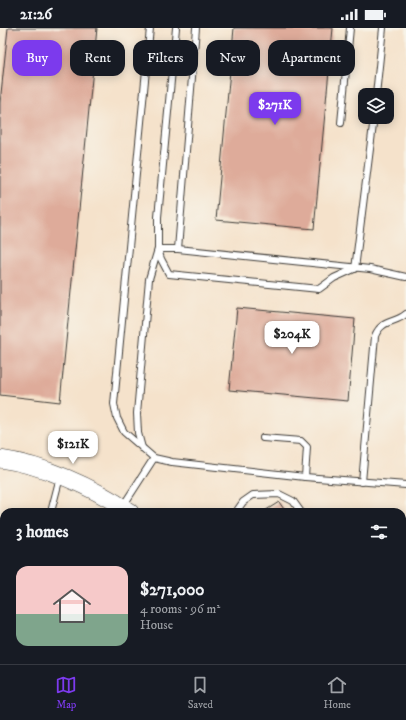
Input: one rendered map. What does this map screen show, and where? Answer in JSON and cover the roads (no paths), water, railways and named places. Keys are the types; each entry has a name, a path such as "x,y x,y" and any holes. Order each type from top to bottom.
{"street":[{"path":"0,459 10,460 60,476 83,486 122,508"}],"lane":[{"path":"150,28 114,404 117,418 124,432 154,458 172,462 362,482 406,485"},
{"path":"142,448 138,433 137,413 150,279 158,249 158,217 176,28"},
{"path":"178,249 196,28"},
{"path":"341,123 350,28"},
{"path":"377,88 383,28"},
{"path":"356,269 373,124"},
{"path":"158,249 178,249 356,269 370,269 406,277"},
{"path":"158,249 161,259 169,274 257,283 319,289 334,278 356,269"},
{"path":"362,482 376,336 378,330 384,324 396,321 406,314"},
{"path":"263,438 302,441 307,447 305,476"},
{"path":"127,508 154,458"},
{"path":"52,508 60,476"},
{"path":"239,508 243,502 252,495 279,494 293,501 298,508"}]}
